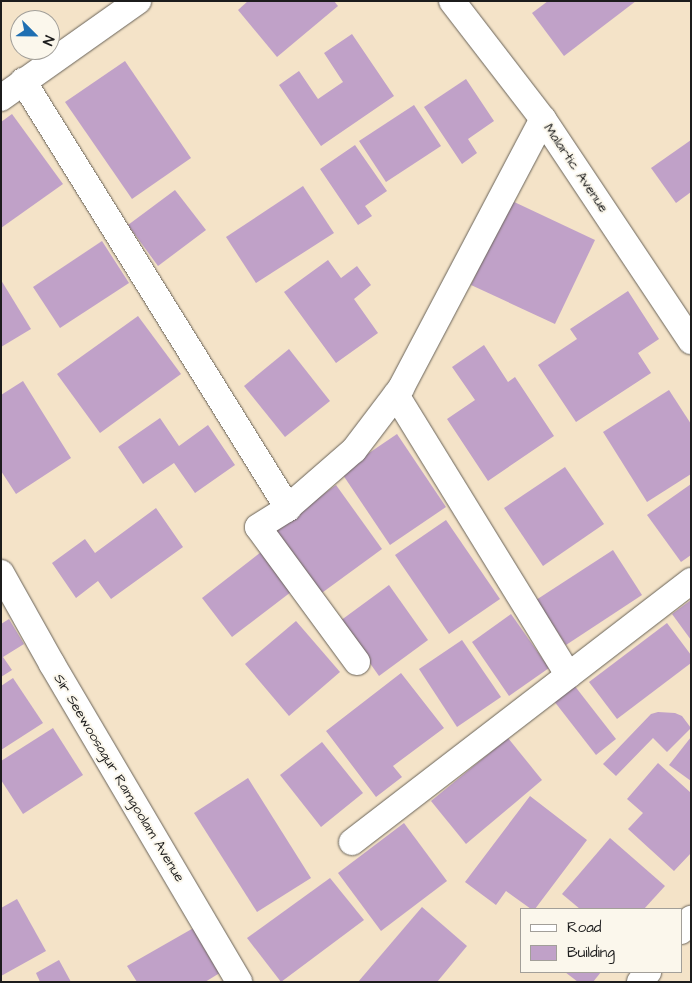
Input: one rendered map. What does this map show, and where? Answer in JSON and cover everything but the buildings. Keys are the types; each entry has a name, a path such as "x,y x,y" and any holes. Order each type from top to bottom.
{"street":[{"path":"1,98 138,1"},
{"name":"Malartic Avenue","path":"452,1 543,119 691,341"},
{"path":"23,81 288,508"},
{"path":"357,662 258,527 288,508 354,450 396,395 471,259 543,119"},
{"path":"396,395 568,675"},
{"name":"Sir Seewoosagur Ramgoolam Avenue","path":"2,575 52,664 239,982"},
{"path":"352,842 691,581"},
{"path":"682,930 691,919"}]}
